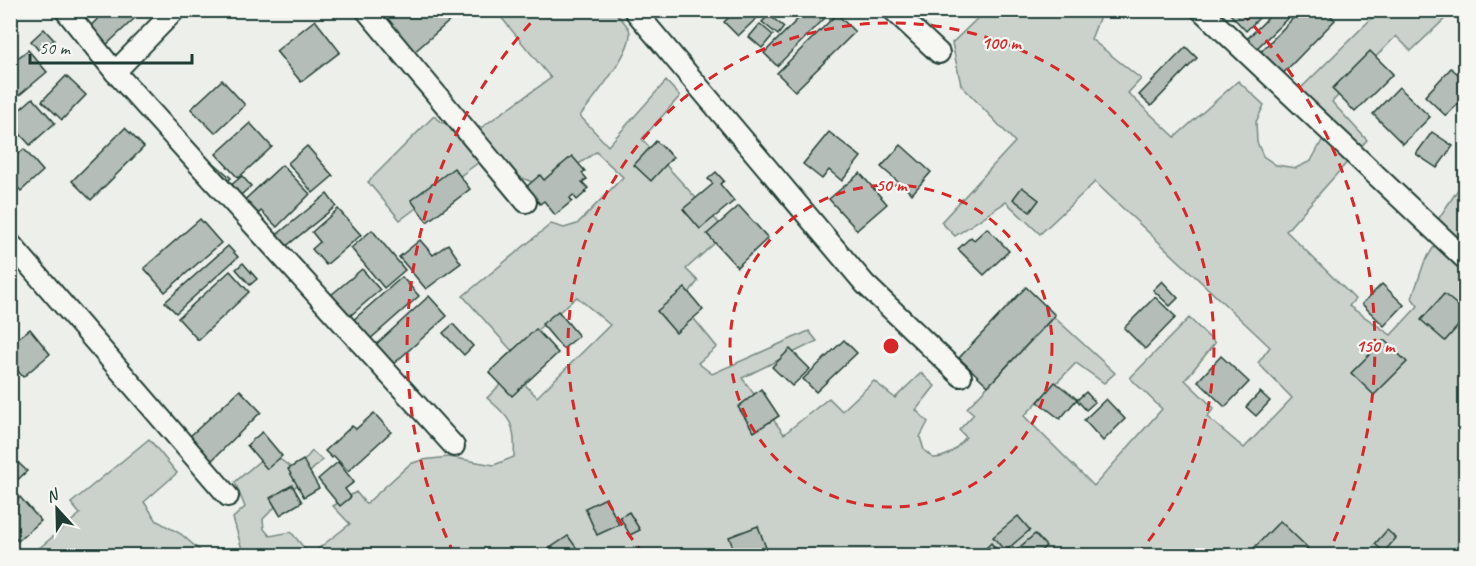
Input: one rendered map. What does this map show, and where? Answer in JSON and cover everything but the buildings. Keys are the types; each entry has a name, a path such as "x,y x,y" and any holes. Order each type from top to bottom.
{"street":[{"path":"65,10 115,72 454,446"},
{"path":"115,72 176,10"},
{"path":"366,10 526,202"},
{"path":"634,10 866,284 961,376"},
{"path":"893,10 939,53"},
{"path":"1201,10 1466,260"},
{"path":"10,243 228,496"}],"shaded area":[{"path":"496,11 614,11 624,22 629,29 630,37 626,48 612,73 580,116 608,146 666,81 680,96 642,139 727,232 686,269 698,281 681,303 717,347 698,363 712,374 809,331 817,341 742,378 784,434 829,398 842,411 874,381 895,398 921,373 935,386 916,410 928,422 920,437 924,450 933,458 944,456 952,452 966,437 959,430 974,414 967,408 1054,317 1115,373 1104,383 1076,363 1024,416 1094,486 1162,409 1130,378 1189,318 1215,343 1185,380 1214,408 1207,417 1244,448 1292,398 1258,363 1270,347 1095,182 1040,234 1006,202 955,236 941,222 1015,142 961,85 952,43 985,11 1102,11 1091,39 1141,79 1128,93 1175,137 1238,81 1264,105 1256,122 1257,142 1263,156 1276,165 1296,168 1311,161 1332,122 1299,90 1379,11 1453,11 1411,51 1396,36 1332,102 1367,140 1286,231 1355,299 1349,306 1391,335 1418,306 1412,298 1424,263 1444,230 1437,221 1465,179 1465,555 244,556 233,518 245,507 235,482 270,452 296,471 312,451 322,460 263,519 264,529 270,536 291,532 310,555 350,524 333,506 356,492 366,504 410,464 422,460 449,457 494,465 514,457 513,429 502,411 487,398 513,372 537,397 610,325 577,297 512,351 463,296 551,224 564,228 577,224 623,177 596,152 570,170 561,165 539,185 520,177 493,152 400,220 368,182 434,116 441,122 455,127 482,127 551,78"},
{"path":"149,439 177,473 144,502 157,521 181,534 205,555 31,555 80,514 71,503"}]}
